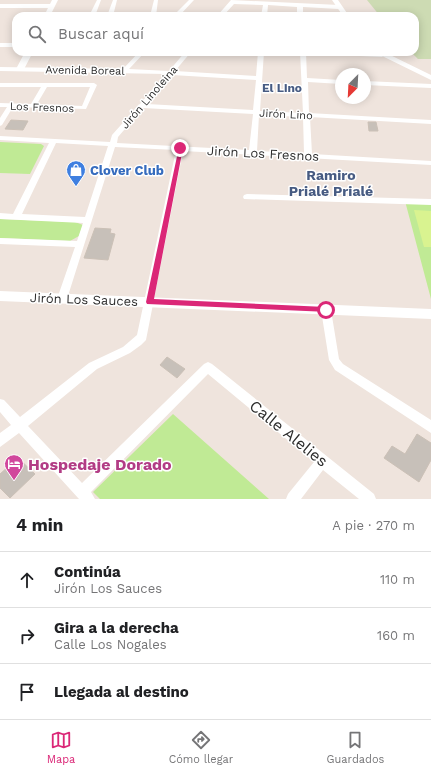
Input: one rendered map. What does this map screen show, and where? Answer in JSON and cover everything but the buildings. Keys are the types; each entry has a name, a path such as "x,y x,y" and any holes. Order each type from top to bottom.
{"street":[{"path":"1,8 8,0"},
{"path":"94,12 99,0"},
{"path":"111,12 115,0"},
{"path":"154,12 156,0"},
{"path":"180,12 192,0"},
{"path":"223,12 233,1 300,5 337,3 343,12"},
{"path":"1,8 53,3"},
{"path":"48,12 53,3"},
{"path":"265,12 266,3"},
{"path":"300,5 300,12"},
{"path":"0,45 12,45"},
{"path":"0,85 16,77 26,56"},
{"path":"124,71 138,56"},
{"name":"Jirón Linoleina","path":"62,299 114,144 115,137 140,106 171,74 185,56"},
{"path":"253,152 261,56"},
{"path":"303,56 308,156"},
{"path":"384,56 431,78"},
{"name":"Avenida Boreal","path":"0,69 16,77 124,71 259,78"},
{"path":"16,77 45,85 33,106"},
{"path":"305,80 335,82"},
{"path":"371,83 431,86"},
{"name":"Los Fresnos","path":"0,105 84,108 94,85 45,85"},
{"path":"0,124 11,106"},
{"name":"Jirón Lino","path":"140,106 431,122"},
{"name":"Jirón Los Fresnos","path":"0,138 431,163"},
{"path":"16,217 53,142"},
{"path":"0,441 93,366 108,357 134,347 142,337 180,148"},
{"path":"247,197 431,202"},
{"path":"0,216 89,220"},
{"path":"0,241 81,244"},
{"name":"Jirón Los Sauces","path":"0,296 431,314"},
{"path":"326,310 334,360 339,367 431,427"},
{"name":"Calle Alelies","path":"85,496 208,367 369,499"},
{"path":"0,404 85,496"},
{"path":"293,499 323,460"}],"green space":[{"path":"367,0 431,0 431,59 418,59 415,56 419,56 419,12 377,12"},
{"path":"0,142 41,144 44,146 30,174 0,173"},
{"path":"405,201 431,202 431,299"},
{"path":"414,210 431,211 431,247 424,247"},
{"path":"0,219 75,222 83,225 79,236 70,241 0,238"},
{"path":"173,414 269,499 100,499 93,492"}],"place":[{"name":"Clover Club","path":"76,187"},
{"name":"Hospedaje Dorado","path":"14,481"}],"district":[{"name":"El Lino","path":"282,88"},
{"name":"Ramiro Prialé Prialé","path":"331,184"}],"route":[{"path":"180,148 150,302 326,310"}]}
